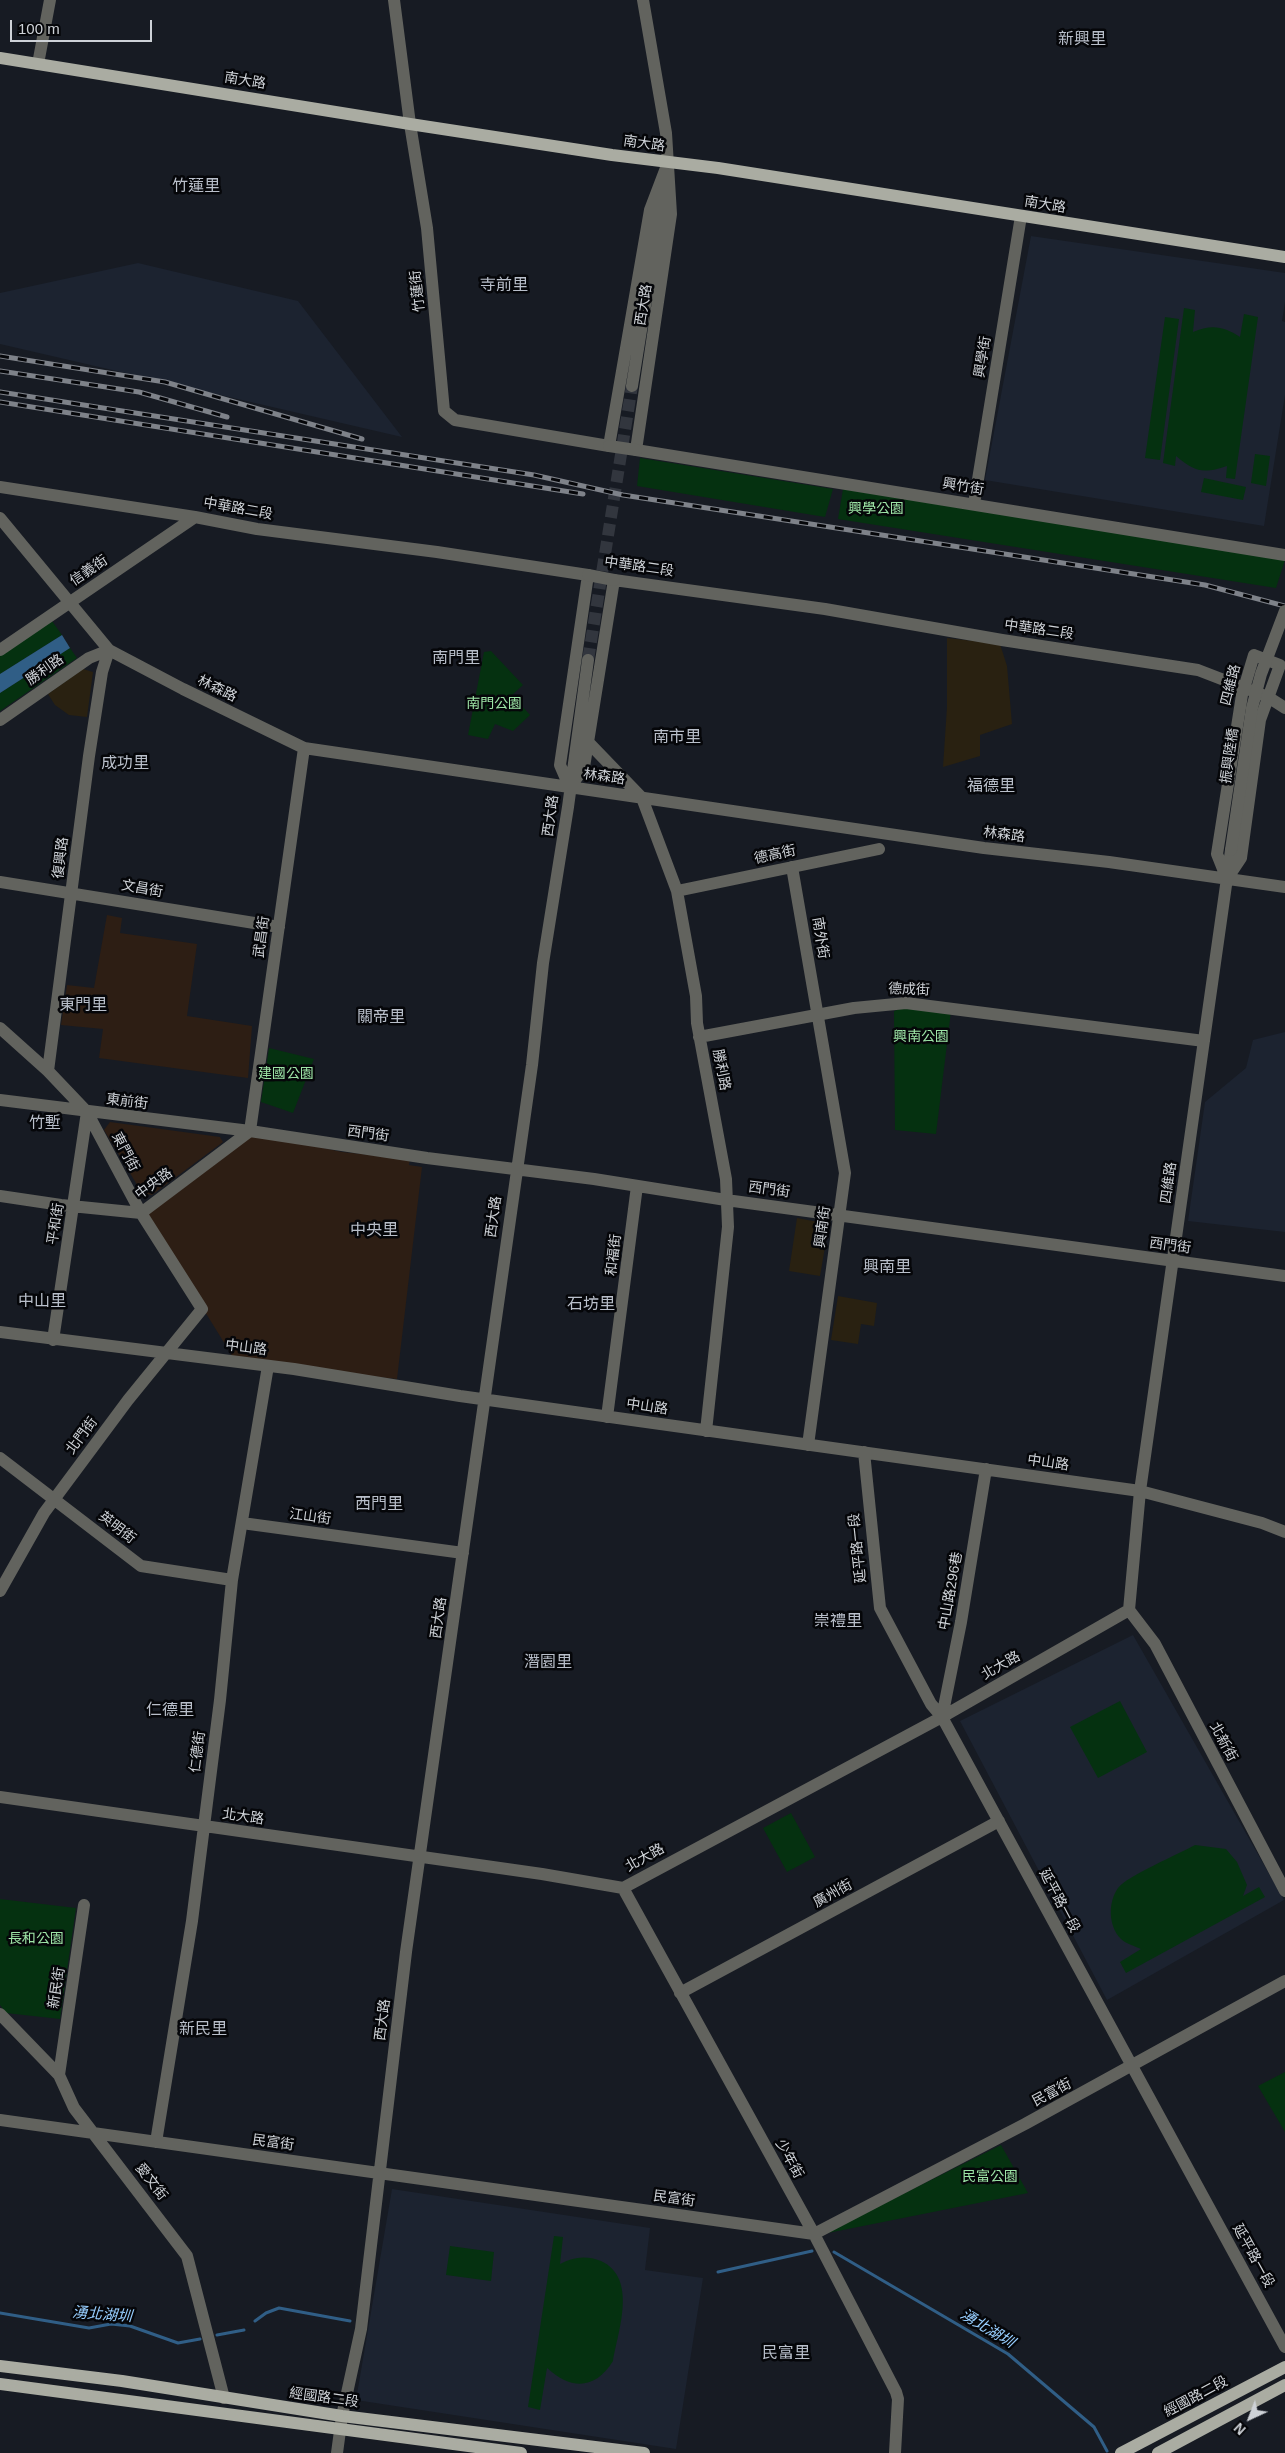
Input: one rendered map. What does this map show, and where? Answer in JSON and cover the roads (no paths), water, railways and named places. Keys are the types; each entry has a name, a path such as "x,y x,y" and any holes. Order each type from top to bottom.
{"main road":[{"name":"南大路","path":"0,58 410,124 668,163 718,168 1285,257"},
{"name":"經國路二段","path":"0,2366 122,2381 342,2416 644,2453"},
{"name":"經國路二段","path":"1121,2453 1285,2367"},
{"name":"經國路二段","path":"0,2384 521,2453"},
{"path":"1158,2453 1285,2385"}],"street":[{"path":"38,64 50,0"},
{"name":"竹蓮街","path":"394,0 410,124 427,228 444,411 455,420 636,450"},
{"name":"西大路","path":"636,450 671,214 665,124 643,0"},
{"name":"西大路","path":"632,386 668,163"},
{"name":"西大路","path":"609,446 650,210 668,163"},
{"name":"興學街","path":"974,504 1022,216"},
{"name":"興竹街","path":"636,450 1285,555"},
{"name":"中華路二段","path":"0,489 195,517 257,529 445,553 614,580 825,609 1002,640 1198,670 1244,686 1268,697 1285,708"},
{"name":"信義街","path":"0,650 195,517"},
{"name":"林森路","path":"0,518 109,650 183,689 304,748 455,768 570,788 984,848 1100,861 1285,887"},
{"name":"西大路","path":"570,788 560,765 588,575"},
{"name":"西大路","path":"570,788 584,767 614,580"},
{"name":"振興陸橋","path":"1231,850 1252,708 1261,674 1285,611"},
{"name":"勝利路","path":"0,720 89,658 109,650"},
{"name":"復興路","path":"48,1071 102,672 109,650"},
{"name":"四維路","path":"1254,656 1280,665 1260,720 1241,858 1227,879 1217,854 1244,686 1254,656"},
{"name":"西大路","path":"337,2453 342,2416 360,2329 406,1952 541,999 543,963 588,660"},
{"name":"勝利路","path":"588,742 642,798 677,891 696,996 699,1037 726,1179 728,1227 706,1431"},
{"name":"武昌街","path":"250,1131 304,748"},
{"name":"德高街","path":"677,891 879,849"},
{"name":"四維路","path":"1140,1491 1231,850"},
{"name":"南外街","path":"792,867 817,1015"},
{"name":"文昌街","path":"0,882 71,892 279,928"},
{"name":"德成街","path":"699,1037 854,1008 906,1003 961,1008 1204,1041"},
{"name":"興南街","path":"808,1445 845,1173 817,1015"},
{"name":"東門街","path":"0,1028 48,1071 87,1112 141,1212 202,1308"},
{"name":"東前街","path":"0,1100 250,1131"},
{"name":"平和街","path":"53,1340 87,1112"},
{"name":"西門街","path":"250,1131 726,1200 1285,1276"},
{"name":"中央路","path":"0,1196 74,1206 141,1212 250,1131"},
{"name":"和福街","path":"607,1417 637,1186"},
{"name":"北門街","path":"0,1591 54,1498 202,1308"},
{"name":"中山路","path":"0,1332 268,1366 485,1400 1140,1491 1262,1523 1285,1532"},
{"name":"仁德街","path":"156,2142 192,1921 232,1580 268,1366"},
{"name":"延平路一段","path":"864,1452 880,1608 931,1704 942,1717 999,1821 1285,2347"},
{"name":"英明街","path":"0,1458 141,1566 232,1580"},
{"name":"中山路296巷","path":"942,1717 961,1622 986,1470"},
{"path":"1129,1610 1140,1491"},
{"name":"江山街","path":"242,1523 464,1553"},
{"name":"北大路","path":"0,1797 623,1888 942,1717 1129,1610"},
{"name":"北新街","path":"1129,1610 1155,1644 1285,1890"},
{"name":"廣州街","path":"680,1993 999,1821"},
{"name":"少年街","path":"623,1888 814,2234 896,2392 898,2399 895,2453"},
{"name":"新民街","path":"59,2076 84,1905"},
{"name":"民富街","path":"0,2120 814,2234 1132,2066 1285,1982"},
{"name":"愛文街","path":"0,2014 59,2076 74,2108 187,2256 224,2398"}],"water":[{"path":"62,635 70,648 0,693 0,674"}],"waterway":[{"name":"湧北湖圳","path":"718,2272 812,2251"},
{"name":"湧北湖圳","path":"834,2252 1008,2354 1094,2427 1107,2451"},
{"name":"湧北湖圳","path":"255,2321 266,2313 279,2308 350,2321"},
{"name":"湧北湖圳","path":"0,2313 89,2328 111,2324 130,2326 178,2343 200,2339"},
{"name":"湧北湖圳","path":"217,2335 244,2330"}],"tunnel":[{"path":"588,660 632,386"}],"railway":[{"path":"0,356 165,382 362,439"},
{"path":"0,371 139,392 227,417"},
{"path":"0,392 534,475 623,495 1205,585 1285,606"},
{"path":"0,402 583,494"}],"district":[{"name":"新興里","path":"1082,40"},
{"name":"竹蓮里","path":"196,187"},
{"name":"寺前里","path":"504,286"},
{"name":"南門里","path":"456,659"},
{"name":"南市里","path":"677,738"},
{"name":"成功里","path":"125,764"},
{"name":"福德里","path":"991,787"},
{"name":"東門里","path":"83,1006"},
{"name":"關帝里","path":"381,1018"},
{"name":"竹塹","path":"45,1124"},
{"name":"中央里","path":"374,1231"},
{"name":"興南里","path":"887,1268"},
{"name":"中山里","path":"42,1302"},
{"name":"石坊里","path":"591,1305"},
{"name":"西門里","path":"379,1505"},
{"name":"崇禮里","path":"838,1622"},
{"name":"潛園里","path":"548,1663"},
{"name":"仁德里","path":"170,1711"},
{"name":"新民里","path":"203,2030"},
{"name":"民富里","path":"786,2354"}],"park label":[{"name":"興學公園","path":"876,509"},
{"name":"南門公園","path":"494,704"},
{"name":"興南公園","path":"921,1037"},
{"name":"建國公園","path":"286,1074"},
{"name":"長和公園","path":"36,1939"},
{"name":"民富公園","path":"990,2177"}]}
